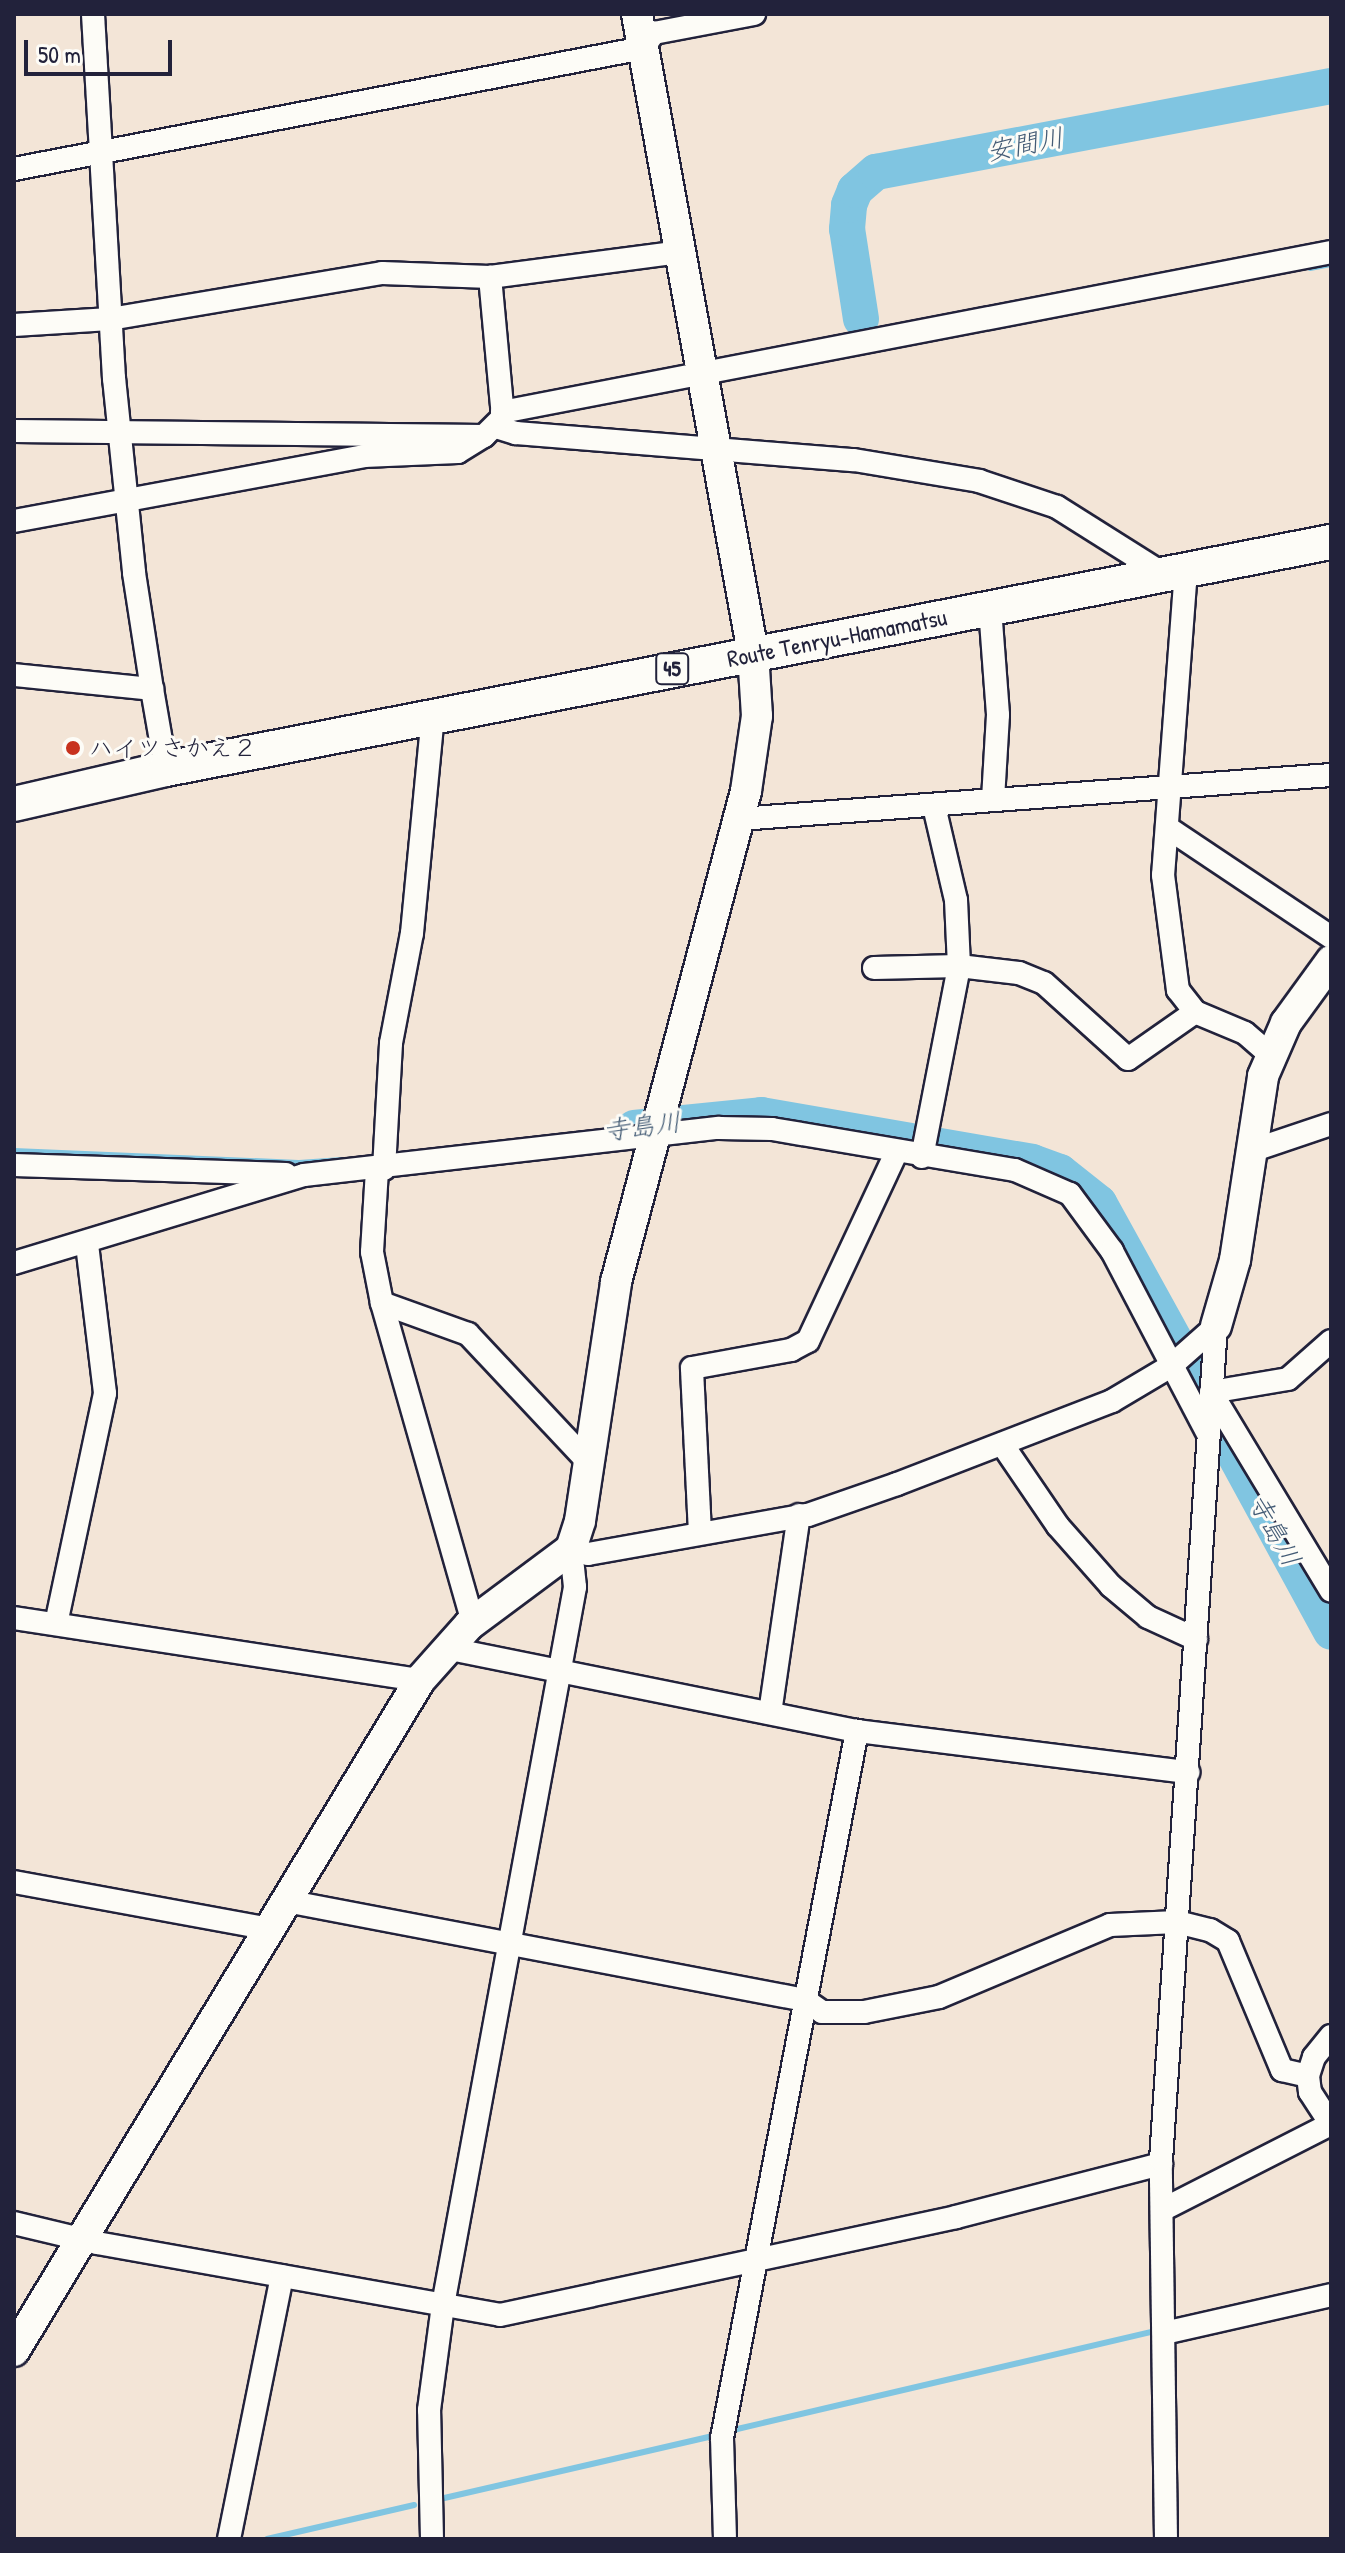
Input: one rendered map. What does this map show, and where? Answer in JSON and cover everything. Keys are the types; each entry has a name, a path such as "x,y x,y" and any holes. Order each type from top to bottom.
{"main road":[{"name":"Route Tenryu-Hamamatsu","path":"14,804 166,769 1331,542"}],"street":[{"path":"93,14 99,154 119,433 152,689 166,769"},
{"path":"432,2539 429,2410 443,2305 561,1671 575,1587 571,1549 590,1464 609,1319 653,1130 739,819 757,716 753,653 637,14"},
{"path":"14,169 643,48 654,33 754,14"},
{"path":"14,325 110,319 382,273 490,277 681,252"},
{"path":"14,521 364,456 452,454 494,425 701,372 1331,252"},
{"path":"490,277 494,425"},
{"path":"14,431 119,433 494,425 716,450 854,460 979,481 1057,507 1175,572 1172,786 1165,913 1178,990 1195,1012 1245,1033 1270,1055"},
{"path":"990,608 998,715 993,800"},
{"path":"14,675 152,689"},
{"path":"433,716 412,933 391,1043 372,1252 382,1303 473,1622"},
{"path":"739,819 1331,775"},
{"path":"924,1148 959,966 956,900 934,806"},
{"path":"1168,828 1331,937"},
{"path":"1166,2539 1161,2164 1216,1326 1233,1274 1258,1095 1270,1055 1331,961"},
{"path":"874,968 959,966 1019,973 1044,983 1128,1059 1195,1012"},
{"path":"1251,1151 1331,1124"},
{"path":"14,1263 87,1244 304,1175 382,1163 653,1130 749,1127 896,1153 924,1148 1031,1174 1070,1194 1112,1251 1208,1434"},
{"path":"700,1533 692,1368 791,1350 808,1341 896,1153"},
{"path":"14,1165 304,1175"},
{"path":"56,1624 105,1393 87,1244"},
{"path":"382,1303 468,1334 590,1464"},
{"path":"571,1549 588,1554 799,1515 1002,1444 1112,1401 1171,1366 1216,1326"},
{"path":"1211,1392 1288,1379 1331,1341"},
{"path":"1211,1392 1331,1591"},
{"path":"1002,1444 1058,1526 1111,1586 1148,1617 1196,1639"},
{"path":"770,1713 799,1515"},
{"path":"14,2351 420,1680 473,1622 571,1549"},
{"path":"14,1618 420,1680"},
{"path":"450,1649 857,1731 1188,1772"},
{"path":"725,2539 722,2438 857,1731"},
{"path":"14,1882 269,1929"},
{"path":"286,1901 510,1947 805,2000 822,2012 924,2000 1110,1925 1177,1922 1210,1930 1228,1941 1282,2070 1308,2076"},
{"path":"1162,2210 1331,2124 1310,2092 1308,2076 1314,2057 1331,2036"},
{"path":"14,2223 84,2237 97,2243 443,2305 523,2313 755,2258 956,2217 1161,2164"},
{"path":"229,2539 282,2276"},
{"path":"1164,2333 1331,2295"}],"waterway":[{"name":"安間川","path":"861,319 847,229 849,205 855,190 876,172 1331,86"},
{"path":"1310,268 1331,264"},
{"name":"寺島川","path":"634,1128 761,1115 1032,1162 1060,1172 1099,1203 1174,1339"},
{"name":"寺島川","path":"14,1151 299,1163 342,1160"},
{"name":"寺島川","path":"1190,1371 1203,1395"},
{"name":"寺島川","path":"1220,1428 1331,1632"},
{"path":"733,2430 1154,2331"},
{"path":"440,2499 713,2436"},
{"path":"267,2539 414,2505"}],"place":[{"name":"ハイツさかえ２","path":"73,748"}]}
